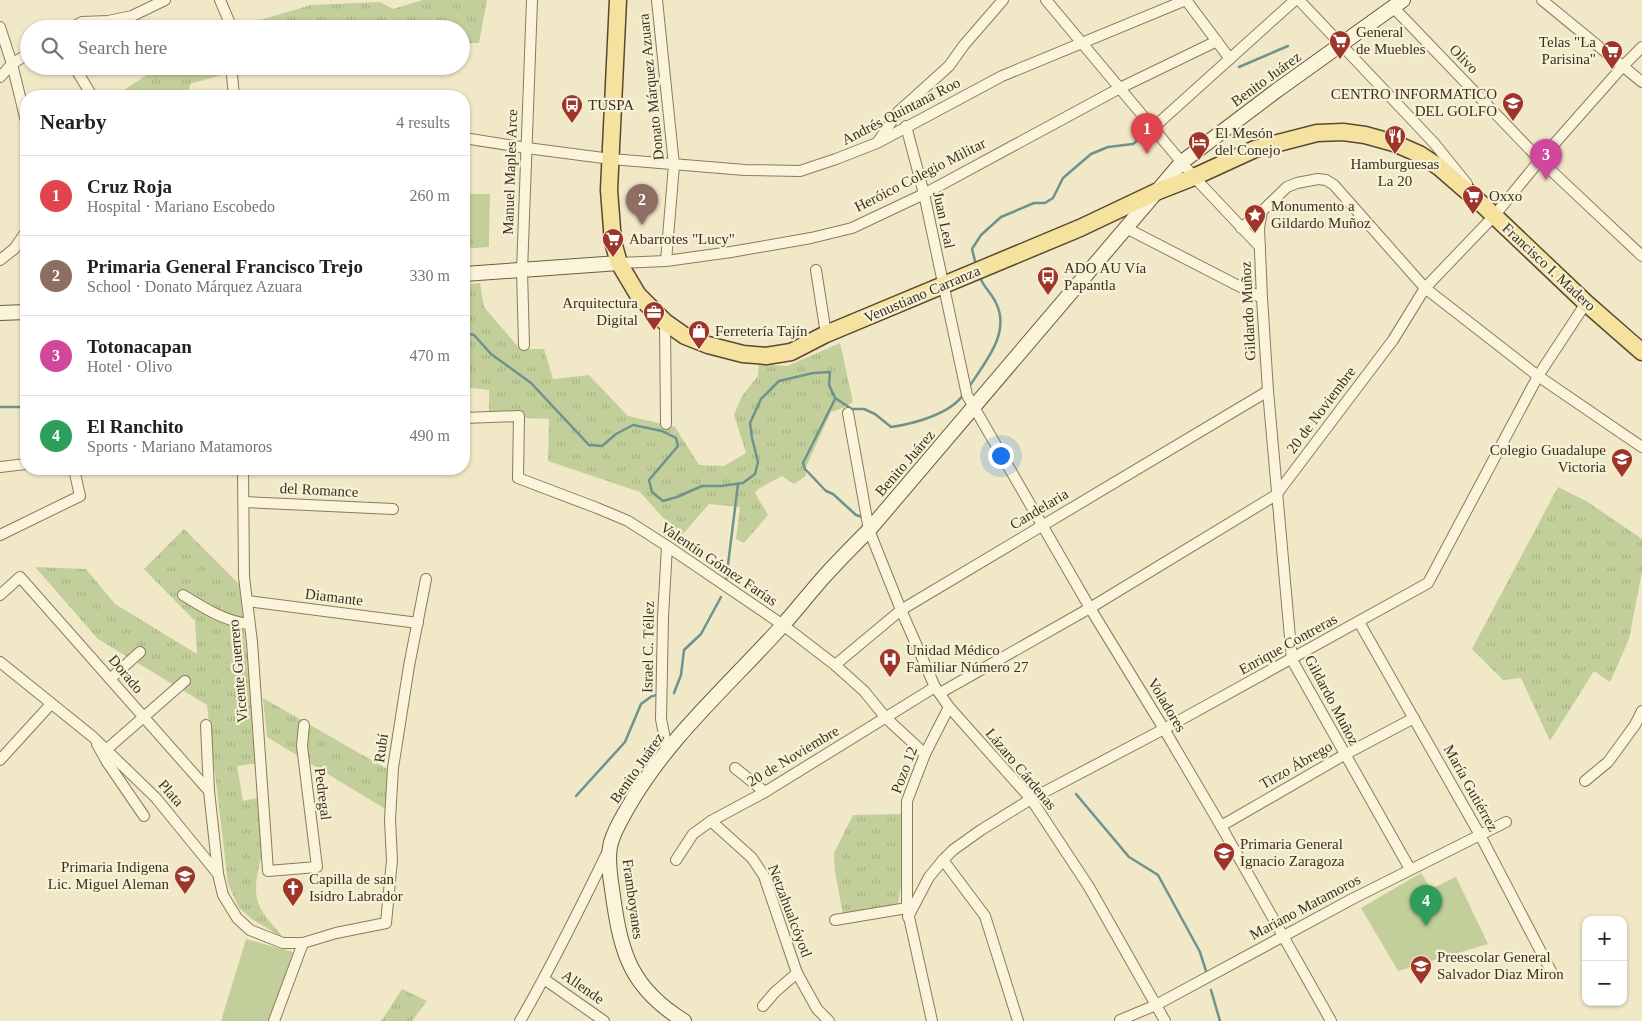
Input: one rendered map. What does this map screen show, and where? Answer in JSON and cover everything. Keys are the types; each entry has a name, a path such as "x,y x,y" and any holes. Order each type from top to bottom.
{"main road":[{"name":"Venustiano Carranza","path":"618,0 609,190 614,242 619,263 638,295 665,322 685,336 708,345 743,354 766,356 791,352 826,334 1080,228 1156,192 1255,149 1317,133 1343,132 1365,135 1394,143 1419,154 1439,167 1489,211"},
{"name":"Francisco I. Madero","path":"1489,211 1586,303 1642,352"}],"street":[{"path":"113,20 132,16 166,0"},
{"path":"220,0 228,20"},
{"name":"Manuel Maples Arce","path":"524,345 522,271 532,0"},
{"name":"Donato Márquez Azuara","path":"657,0 674,165 666,261"},
{"path":"876,143 898,112 949,66 964,45 1003,0"},
{"path":"1046,0 1194,177 1260,247"},
{"path":"1186,0 1230,59"},
{"name":"Andrés Quintana Roo","path":"470,139 611,159 745,170 800,171 836,160 876,143 1002,76 1186,0"},
{"path":"1153,128 1295,0"},
{"name":"Francisco I. Madero","path":"1299,0 1434,143 1489,211"},
{"path":"1542,0 1642,82"},
{"name":"Benito Juárez","path":"520,1021 544,979 621,820 667,749 783,625 823,577 868,530 971,401 1126,228 1182,162 1276,91 1398,4"},
{"name":"Olivo","path":"1398,4 1540,160 1642,256"},
{"path":"0,28 20,97"},
{"name":"Heróico Colegio Militar","path":"470,274 666,261 802,240 852,228 924,194 1120,88 1217,41"},
{"name":"20 de Noviembre","path":"676,860 693,834 711,820 765,792 886,718 1090,608 1276,495 1393,340 1425,288 1489,211 1540,160 1642,46"},
{"path":"0,77 12,64 20,59"},
{"path":"79,75 88,90"},
{"path":"232,75 233,90"},
{"name":"Juan Leal","path":"906,126 924,194 943,286 971,401"},
{"path":"1241,228 1262,212 1287,187 1312,180 1326,180 1334,185 1425,288 1538,376 1642,448"},
{"path":"1113,212 1119,216 1126,228 1262,298"},
{"name":"Gildardo Muñoz","path":"1262,212 1259,228 1268,391 1292,660 1410,869"},
{"path":"0,260 14,249 20,240"},
{"path":"816,270 826,334"},
{"name":"Enrique Contreras","path":"908,912 929,877 943,860 953,850 974,835 1031,799 1292,660 1428,583 1538,376 1586,303"},
{"path":"0,313 20,312"},
{"path":"665,322 666,424"},
{"name":"Candelaria","path":"834,665 901,610 1268,391"},
{"name":"Voladores","path":"971,401 1090,608 1221,826 1331,1021"},
{"name":"Lázaro Cárdenas","path":"848,413 868,530 937,690 949,707 1031,799 1089,887 1165,1021"},
{"name":"Valentín Gómez Farías","path":"470,418 519,416 518,478 628,521 667,546 783,625 834,665 864,692 886,718 925,754"},
{"path":"0,467 20,465"},
{"path":"0,535 80,496 75,475"},
{"name":"Vicente Guerrero","path":"244,475 244,577 250,624 268,871 317,867"},
{"name":"del Romance","path":"244,502 393,509"},
{"name":"Israel C. Téllez","path":"667,546 663,618 662,711 667,749"},
{"name":"Dorado","path":"0,595 20,577 208,791"},
{"name":"Rubí","path":"303,944 336,933 386,923 392,860 390,820 393,768 401,711 426,579"},
{"path":"183,594 214,614 238,623 250,624"},
{"name":"Diamante","path":"247,601 418,623"},
{"name":"María Gutiérrez","path":"1359,622 1480,835 1552,973"},
{"path":"110,678 140,652"},
{"name":"Plata","path":"2,667 93,737 156,798 218,874 223,895 237,918 250,930 284,943 303,944"},
{"path":"107,749 185,680"},
{"path":"0,760 52,704"},
{"name":"Pozo 12","path":"932,1021 908,912 907,801 925,754 949,707"},
{"path":"1585,781 1608,762 1635,725 1642,712"},
{"name":"Tirzo Ábrego","path":"1221,826 1344,755 1414,718"},
{"path":"206,725 208,791 218,874"},
{"name":"Pedregal","path":"304,725 302,746 317,867"},
{"path":"93,737 107,762 144,816"},
{"path":"735,768 765,792"},
{"name":"Netzahualcóyotl","path":"711,820 752,858 764,876 797,973 817,1009 829,1021"},
{"name":"Mariano Matamoros","path":"1120,1020 1156,1005 1410,869 1506,822"},
{"name":"Framboyanes","path":"610,846 611,880 616,918 626,957 646,992 660,1005 684,1021"},
{"path":"943,860 985,916 1018,1021"},
{"path":"836,920 908,912"},
{"path":"274,1021 303,944"},
{"path":"763,1006 775,992 797,973"},
{"name":"Allende","path":"544,979 607,1021"}],"green space":[{"path":"423,0 487,0 479,43 470,43 470,20 260,20 311,5 380,2 393,9"},
{"path":"146,75 222,75 190,84 189,90 124,90"},
{"path":"470,194 490,194 489,236 470,232"},
{"path":"470,232 489,236 489,247 470,249"},
{"path":"480,283 484,307 520,349 544,349 553,379 589,375 628,416 675,427 699,465 724,466 746,453 734,415 742,396 758,376 759,364 787,366 840,343 853,402 831,412 806,467 806,476 794,484 782,476 758,489 755,493 768,515 744,543 736,539 740,507 709,504 676,542 665,536 664,519 640,492 548,461 549,419 489,413 489,390 470,388 470,284"},
{"path":"1558,487 1586,501 1642,539 1642,572 1629,639 1610,682 1594,671 1550,741 1521,678 1503,680 1472,649"},
{"path":"184,529 239,584 259,763 237,766 243,801 262,797 265,853 260,863 256,892 260,908 284,938 253,920 239,908 228,884 207,705 98,639 35,567 86,569 115,604 197,654 195,621 144,569"},
{"path":"263,698 387,769 387,810 267,737"},
{"path":"902,814 907,849 898,904 843,914 835,872 834,853 853,815"},
{"path":"1421,873 1431,889 1456,877 1488,944 1398,971 1361,908"},
{"path":"246,939 293,952 270,1021 221,1021"},
{"path":"402,989 427,1001 412,1021 379,1021 382,1020"}],"waterway":[{"path":"1239,67 1288,46"},
{"path":"976,265 972,249 981,235 1001,217 1034,203 1045,203 1053,198 1063,178 1091,154 1108,147 1133,144 1149,131"},
{"path":"969,387 989,357 998,336 1000,325 1000,314 996,303 980,277"},
{"path":"470,334 474,335 491,354 531,383 589,445 602,446 616,434 633,425 662,431 676,438 678,446 649,480 652,492 663,501 702,486 743,483 755,474 758,462 750,423 761,399 779,381 813,373 830,372 829,385 835,398 852,409 864,409 875,414 891,427 920,421 940,413 957,402 963,395"},
{"path":"835,399 803,463 805,469 826,491 833,494 856,515 865,518"},
{"path":"0,407 20,407"},
{"path":"726,581 738,484"},
{"path":"674,693 681,675 684,650 701,634 721,597"},
{"path":"576,796 625,742 641,704 652,696 658,695"},
{"path":"1076,794 1129,857 1158,875 1200,952 1206,971"},
{"path":"1211,990 1220,1021"}],"place":[{"name":"General de Muebles","path":"1340,60"},
{"name":"Telas \"La Parisina\"","path":"1612,70"},
{"name":"CENTRO INFORMATICO DEL GOLFO","path":"1513,122"},
{"name":"TUSPA","path":"572,124"},
{"name":"Cruz Roja","path":"1147,154"},
{"name":"Hamburguesas La 20","path":"1395,155"},
{"name":"El Mesón del Conejo","path":"1199,161"},
{"name":"Totonacapan","path":"1546,180"},
{"name":"Oxxo","path":"1473,215"},
{"name":"Primaria General Francisco Trejo","path":"642,225"},
{"name":"Monumento a Gildardo Muñoz","path":"1255,234"},
{"name":"Abarrotes \"Lucy\"","path":"613,258"},
{"name":"ADO AU Vía Papantla","path":"1048,296"},
{"name":"Arquitectura Digital","path":"654,331"},
{"name":"Ferretería Tajín","path":"699,350"},
{"name":"Colegio Guadalupe Victoria","path":"1622,478"},
{"name":"Unidad Médico Familiar Número 27","path":"890,678"},
{"name":"Primaria General Ignacio Zaragoza","path":"1224,872"},
{"name":"Primaria Indigena Lic. Miguel Aleman","path":"185,895"},
{"name":"Capilla de san Isidro Labrador","path":"293,907"},
{"name":"El Ranchito","path":"1426,926"},
{"name":"Preescolar General Salvador Diaz Miron","path":"1421,985"}]}
